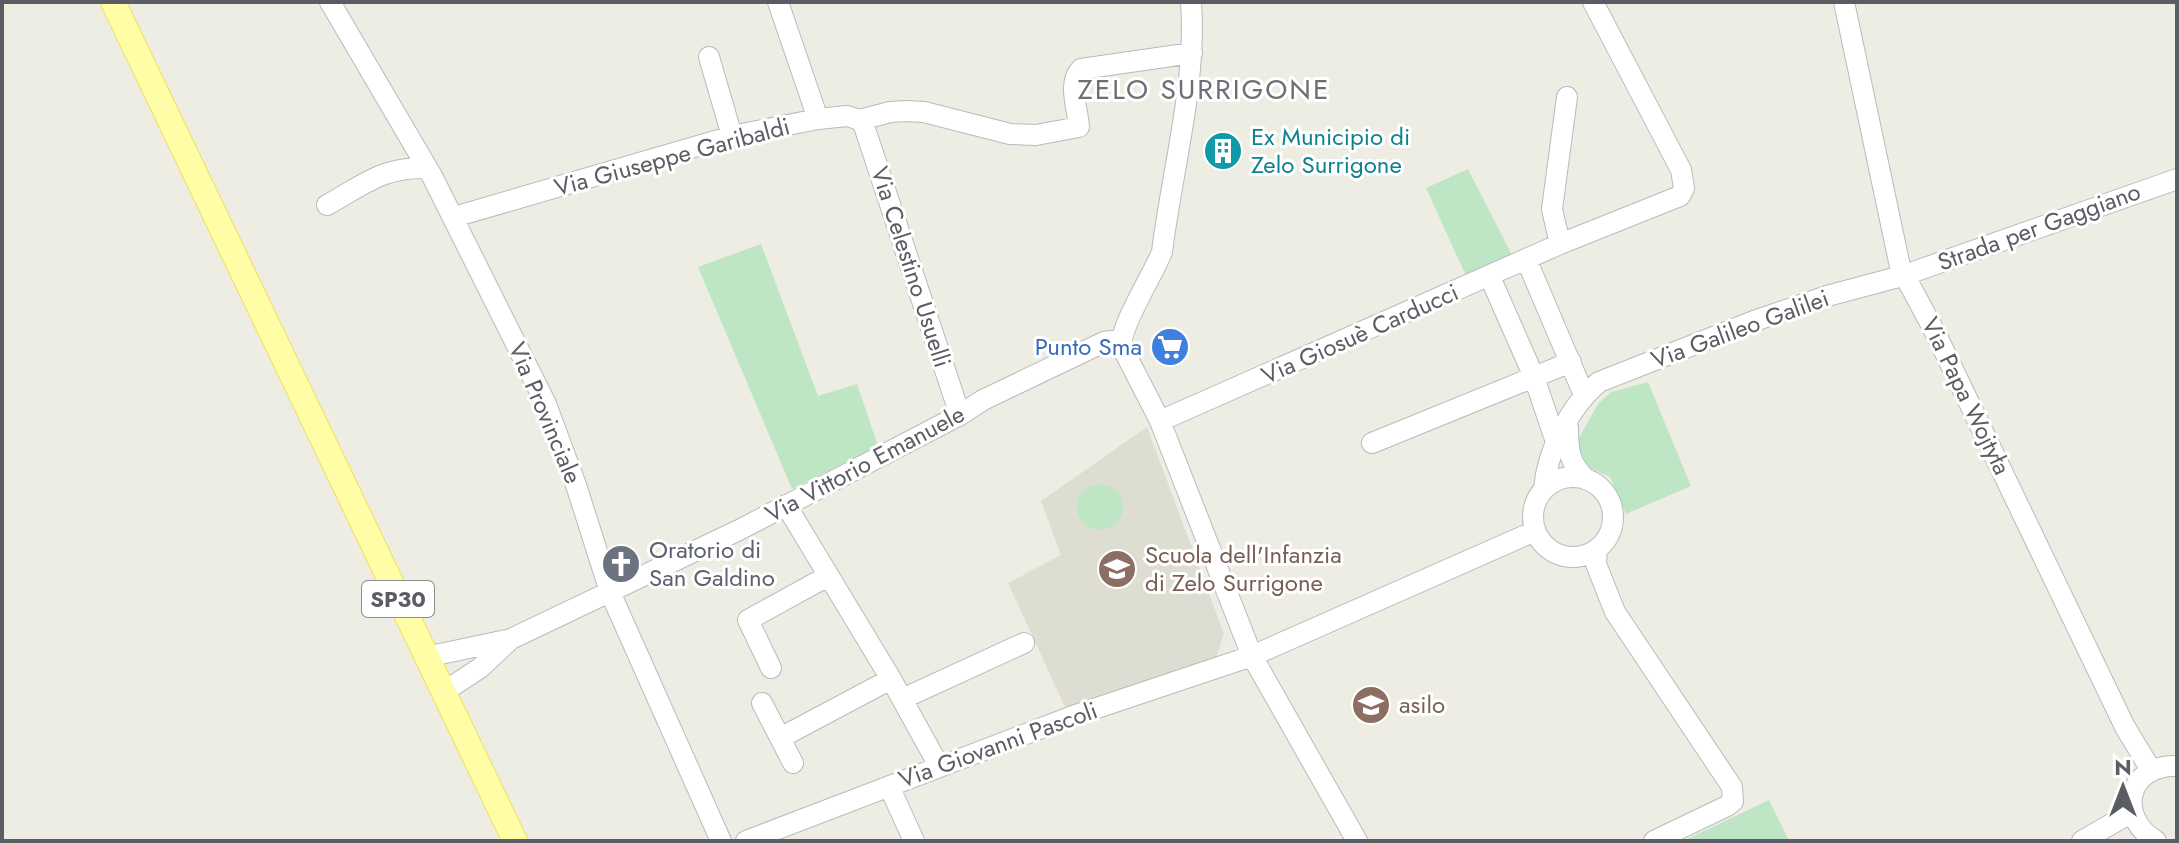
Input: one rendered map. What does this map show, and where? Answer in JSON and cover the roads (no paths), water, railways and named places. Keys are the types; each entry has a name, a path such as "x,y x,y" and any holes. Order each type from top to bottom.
{"main road":[{"name":"SP30","path":"113,2 515,841"}],"street":[{"name":"Via Provinciale","path":"330,2 454,217 546,404 610,592 721,841"},
{"path":"1191,2 1192,53 1162,252 1125,323 1120,340 1124,355 1160,421 1252,656 1357,841"},
{"name":"Via Giosuè Carducci","path":"1160,421 1560,244 1680,196 1684,188 1681,170 1593,2"},
{"name":"Via Papa Wojtyła","path":"1844,2 1902,276 1936,334 2125,727 2151,770"},
{"path":"780,3 818,119"},
{"name":"Via Giuseppe Garibaldi","path":"454,217 732,136 818,119 847,116 860,120 906,111 924,112 1010,134 1036,135 1079,127 1073,84 1075,75 1081,69 1192,53"},
{"path":"709,57 732,136"},
{"path":"1560,244 1552,209 1567,97"},
{"name":"Via Celestino Usuelli","path":"860,120 960,415"},
{"path":"327,205 388,171 427,168"},
{"name":"Strada per Gaggiano","path":"1902,276 2177,179"},
{"path":"1527,261 1584,395"},
{"name":"Via Galileo Galilei","path":"1544,489 1545,475 1570,419 1584,395 1599,382 1754,321 1827,296 1902,276"},
{"path":"1490,277 1534,377 1557,445"},
{"name":"Via Vittorio Emanuele","path":"511,639 786,505 960,415 983,400 1104,342 1120,340"},
{"path":"1372,443 1571,362"},
{"path":"1543,401 1570,419 1570,458 1575,469 1608,498 1613,516 1609,534 1597,549 1580,556 1562,555 1546,546 1535,531 1535,505 1544,489 1559,479 1578,477 1587,480"},
{"path":"786,505 891,679 939,766"},
{"path":"1252,656 1535,531"},
{"path":"1597,549 1596,564 1610,604 1732,787 1733,801 1719,812 1654,841"},
{"path":"771,668 748,620 828,576"},
{"path":"426,657 511,639"},
{"path":"442,693 480,668 511,639"},
{"path":"902,699 1024,643"},
{"name":"Via Giovanni Pascoli","path":"746,841 1073,716 1252,656"},
{"path":"780,738 891,679"},
{"path":"762,703 793,763"},
{"path":"2156,841 2136,824 2132,812 2134,788 2151,770 2177,766"},
{"path":"889,786 914,841"},
{"path":"2082,841 2132,812"}],"place":[{"name":"Ex Municipio di Zelo Surrigone","path":"1223,151"},
{"name":"Punto Sma","path":"1170,347"},
{"name":"Oratorio di San Galdino","path":"621,564"},
{"name":"Scuola dell'Infanzia di Zelo Surrigone","path":"1117,569"},
{"name":"asilo","path":"1371,705"}],"district":[{"name":"ZELO SURRIGONE","path":"1204,89"}]}
